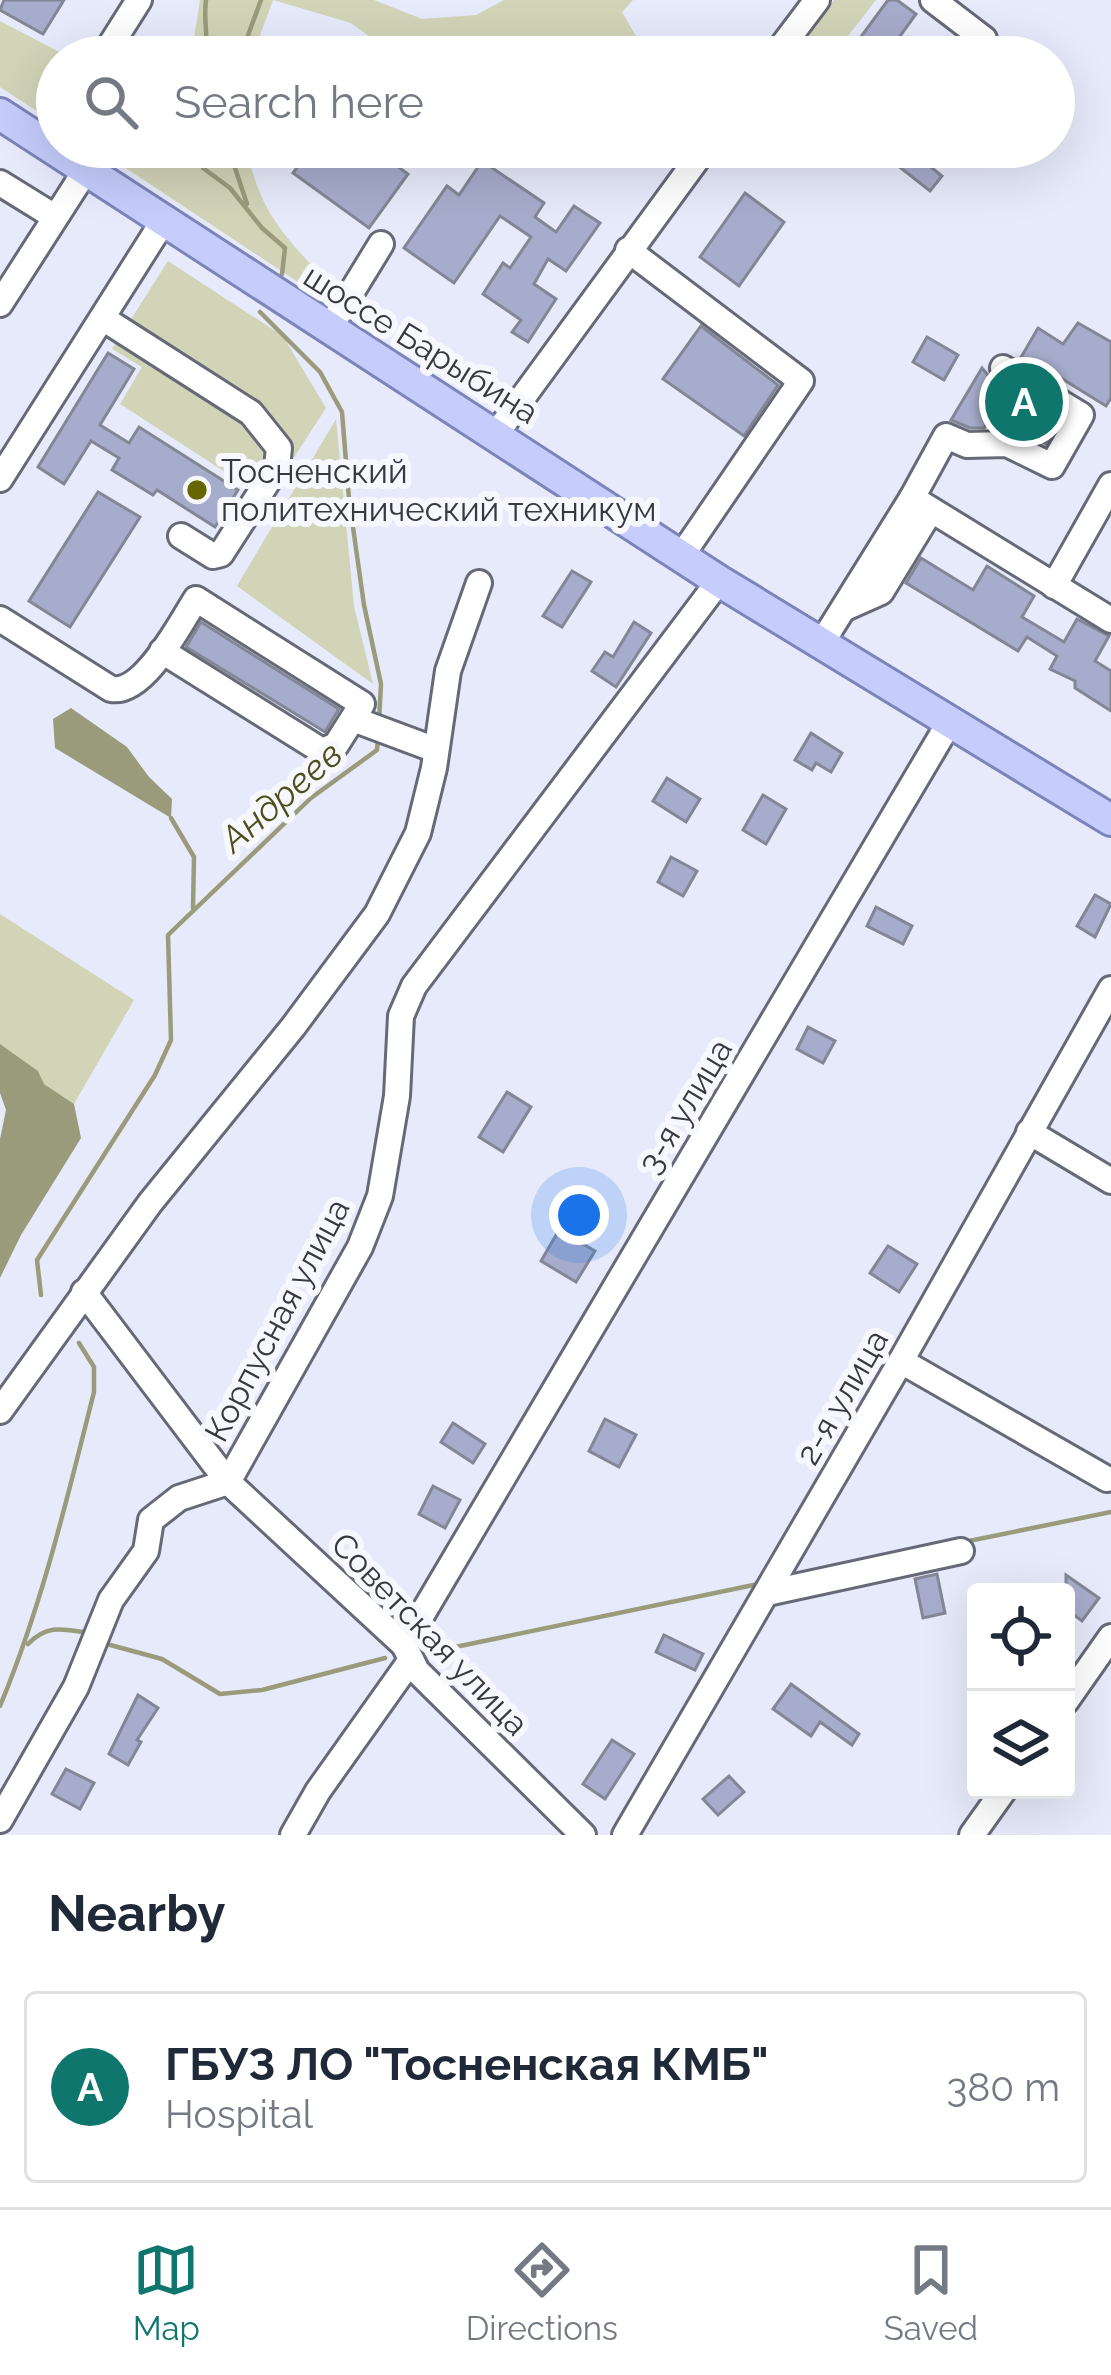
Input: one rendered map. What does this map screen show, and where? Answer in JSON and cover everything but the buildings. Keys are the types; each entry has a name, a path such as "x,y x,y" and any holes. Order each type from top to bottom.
{"main road":[{"name":"шоссе Барыбина","path":"0,114 36,135"},
{"name":"шоссе Барыбина","path":"83,168 719,581 1111,820"}],"street":[{"path":"117,36 140,0"},
{"path":"796,36 817,0"},
{"path":"932,0 980,36"},
{"path":"496,434 690,168"},
{"path":"0,304 86,170"},
{"path":"0,183 55,217"},
{"path":"0,479 164,220"},
{"path":"329,329 381,244"},
{"path":"628,250 800,381 682,555"},
{"path":"104,319 251,413 279,448 277,466 221,554 213,556 182,536"},
{"path":"821,644 843,609 880,592 922,504 946,436 967,445 1007,444 1052,466 1081,415 1003,368"},
{"path":"1054,586 1111,485"},
{"path":"922,504 1111,620"},
{"name":"Корпусная улица","path":"0,1820 76,1687 111,1600 146,1551 151,1520 178,1498 228,1482 360,1247 380,1196 397,1096 401,1016 414,986 719,581"},
{"path":"0,1412 84,1292 336,973 377,914 418,833 448,671 478,583"},
{"path":"0,619 111,689 122,691 135,684 163,651 196,599 362,704 336,745 322,751 163,651"},
{"path":"353,719 436,750"},
{"name":"3-я улица","path":"292,1835 408,1653 949,723"},
{"name":"2-я улица","path":"625,1835 1111,988"},
{"path":"1029,1132 1111,1181"},
{"name":"Советская улица","path":"84,1292 228,1482 408,1653 417,1671 583,1835"},
{"path":"901,1361 1107,1479"},
{"path":"767,1593 961,1551"},
{"path":"1073,1691 1111,1637"},
{"path":"972,1835 998,1799"}],"shaded area":[{"path":"200,0 273,0 260,36 194,36"},
{"path":"273,0 374,0 422,19 476,15 504,0 633,0 622,12 636,36 369,36 351,23"},
{"path":"834,0 876,0 848,36 808,34"},
{"path":"0,21 36,40 36,111 0,87"},
{"path":"126,168 252,168 271,214 316,270 304,286"},
{"path":"168,261 283,336 326,408 267,499 120,404 142,367 112,349"},
{"path":"336,419 354,606 373,684 237,586"},
{"path":"71,708 127,747 172,799 171,818 55,748 53,719"},
{"path":"0,914 134,1000 74,1104 0,1044"},
{"path":"0,1044 74,1104 81,1138 0,1278 0,1139 6,1110 0,1093"}],"waterway":[{"name":"Андреев","path":"206,0 206,36"},
{"path":"248,36 261,0"},
{"name":"Андреев","path":"203,168 230,188 285,248 282,274"},
{"path":"235,168 247,204"},
{"name":"Андреев","path":"260,312 320,372 342,412 364,605 381,684 379,721"},
{"name":"Андреев","path":"41,1295 37,1260 155,1075 171,1040 168,935 311,798 377,750 378,738"},
{"path":"171,818 194,857 193,908"},
{"name":"Андреев","path":"0,1706 41,1590 94,1392 94,1367 79,1343"},
{"path":"964,1542 1111,1512"},
{"path":"436,1651 763,1583"},
{"path":"28,1644 53,1630 83,1632"},
{"path":"103,1643 162,1659 220,1694 262,1690 385,1658"}],"place":[{"name":"ГБУЗ ЛО \"Тосненская КМБ\"","path":"1024,402"},
{"name":"Тосненский политехнический техникум","path":"197,490"}]}
